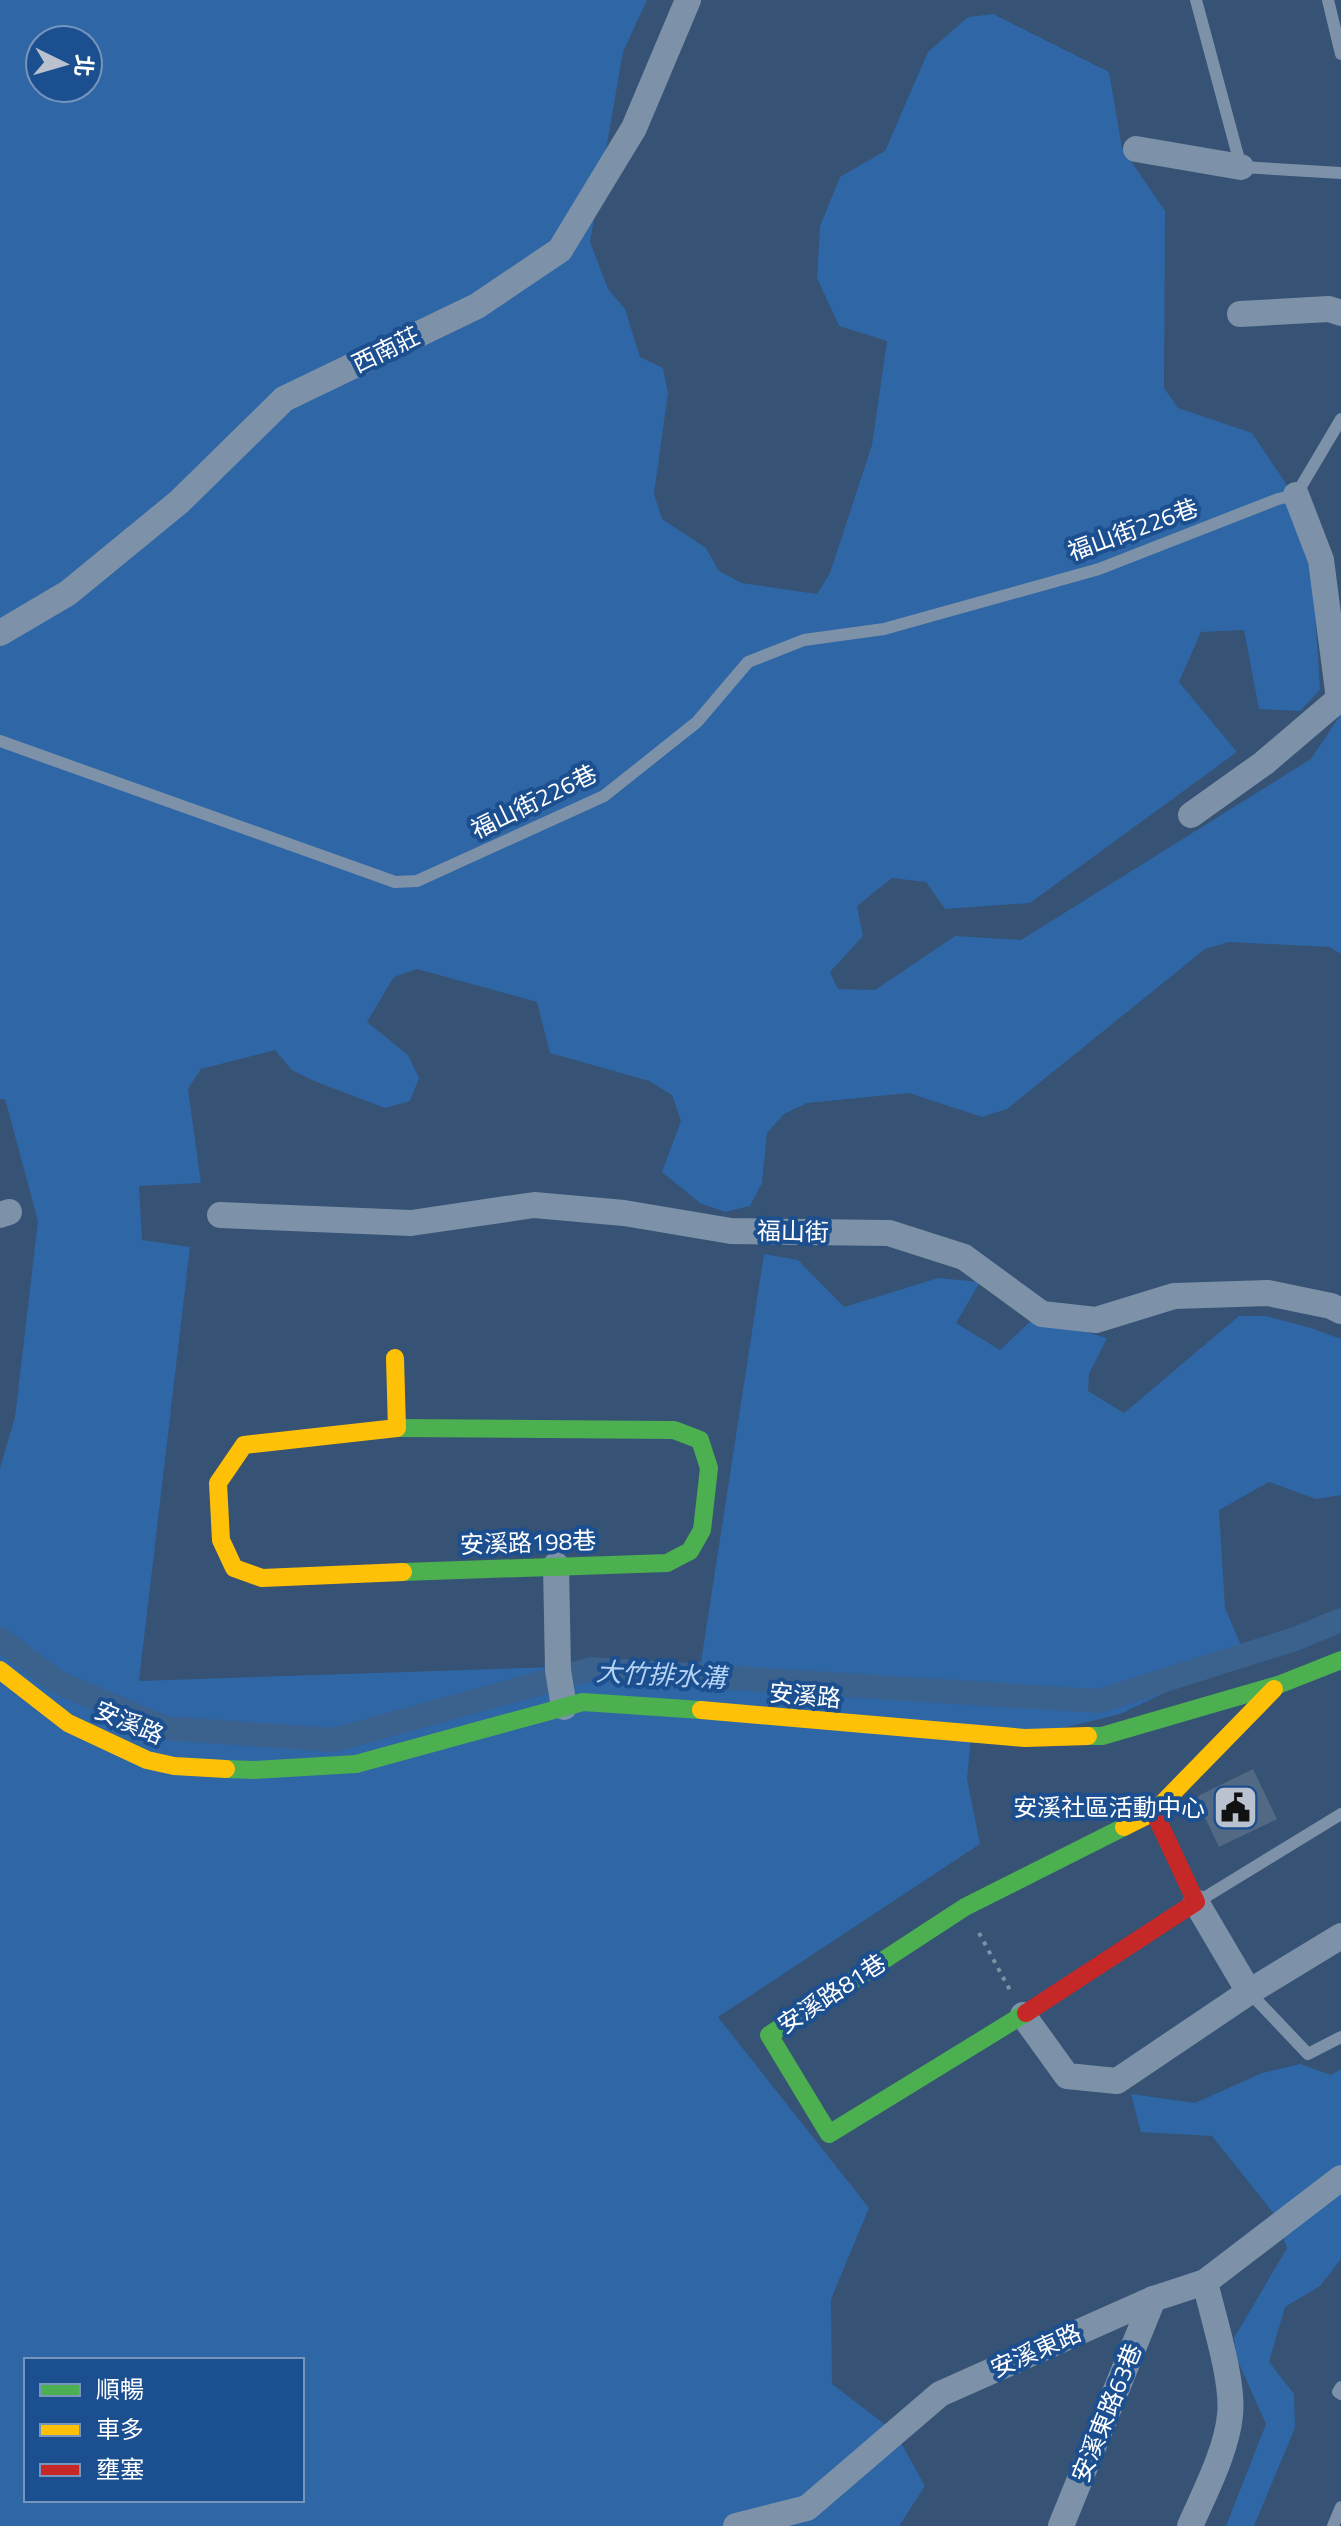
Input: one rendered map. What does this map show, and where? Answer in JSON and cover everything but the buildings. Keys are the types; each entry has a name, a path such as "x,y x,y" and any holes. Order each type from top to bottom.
{"street":[{"name":"西南莊","path":"0,633 68,593 179,502 284,399 477,306 560,250 634,128 688,0"},
{"path":"1136,149 1241,167"},
{"path":"1240,314 1329,309 1341,313"},
{"path":"1191,815 1264,763 1340,699 1321,560 1296,495"},
{"name":"福山街","path":"220,1215 411,1223 534,1205 624,1213 731,1231 889,1233 964,1257 1042,1314 1096,1320 1174,1296 1268,1293 1331,1306 1341,1311"},
{"path":"395,1358 397,1428"},
{"name":"安溪路198巷","path":"397,1428 674,1430 700,1440 709,1468 702,1530 690,1551 667,1563 262,1578 234,1568 221,1540 218,1483 244,1445 397,1428"},
{"path":"556,1565 561,1691"},
{"name":"安溪路","path":"0,1670 68,1723 147,1760 174,1766 254,1770 356,1764 561,1691 583,1702 931,1732 1025,1738 1102,1736 1278,1685 1341,1660"},
{"name":"安溪路81巷","path":"1196,1902 1023,2015 829,2134 769,2035 965,1907 1154,1812 1278,1685"},
{"path":"1154,1812 1196,1902 1249,1992"},
{"path":"1023,2015 1067,2076 1117,2081 1249,1992 1341,1936"},
{"name":"安溪東路","path":"736,2526 807,2508 940,2394 1153,2299 1205,2282 1341,2178"},
{"path":"1190,2526 1215,2469 1230,2418 1230,2394 1205,2282"},
{"name":"安溪東路63巷","path":"1061,2526 1153,2299"}],"lane":[{"path":"1196,0 1241,167 1341,173"},
{"path":"1328,0 1341,54"},
{"path":"1296,495 1338,433 1341,419"},
{"name":"福山街226巷","path":"0,741 395,882 417,881 604,796 697,722 748,662 804,640 884,629 1099,569 1278,499 1296,495"},
{"name":"安溪路81巷","path":"1196,1902 1341,1814"},
{"path":"1249,1992 1308,2054 1341,2037"},
{"path":"1341,2387 1338,2392 1341,2394"},
{"path":"1333,2526 1341,2507"}],"path":[{"path":"965,1907 1023,2015"}],"shaded area":[{"path":"0,0 647,0 623,52 590,242 608,289 625,309 640,357 663,368 668,393 654,494 662,519 706,548 719,571 742,583 817,594 830,573 872,445 887,341 839,326 817,278 820,226 840,177 885,151 928,52 968,17 993,14 1109,72 1122,148 1165,211 1164,388 1178,408 1252,433 1295,497 1311,547 1320,690 1300,711 1259,709 1244,630 1201,632 1179,682 1237,752 1030,903 945,909 926,882 892,878 857,906 863,936 830,972 838,989 875,990 955,936 1021,940 1311,759 1341,714 1341,954 1330,947 1229,942 1205,949 1007,1109 982,1117 909,1093 807,1103 784,1114 767,1133 762,1183 750,1206 725,1212 700,1203 662,1172 681,1121 672,1095 649,1081 550,1053 537,1002 417,969 394,977 367,1022 408,1055 419,1078 410,1101 385,1108 292,1070 275,1050 201,1069 188,1089 201,1183 139,1186 142,1240 190,1247 139,1681 701,1662 764,1254 798,1260 844,1307 938,1278 980,1282 956,1323 1000,1350 1035,1317 1107,1338 1089,1374 1088,1391 1124,1413 1239,1316 1266,1316 1341,1339 1341,1495 1316,1499 1269,1482 1219,1510 1225,1608 1245,1655 1120,1714 1047,1732 971,1738 967,1779 980,1844 718,2017 869,2208 831,2299 832,2384 895,2432 925,2486 899,2526 0,2526 0,1468 15,1417 38,1221 5,1099 0,1099"},
{"path":"1300,2064 1331,2075 1341,2069 1341,2259 1320,2286 1285,2307 1269,2362 1294,2394 1295,2428 1254,2526 1226,2526 1266,2424 1237,2359 1234,2338 1287,2248 1274,2214 1212,2136 1141,2132 1131,2094 1195,2103 1262,2073"}],"waterway":[{"name":"大竹排水溝","path":"0,1639 57,1682 165,1728 334,1740 591,1669 1099,1701 1295,1639 1341,1620"}],"traffic: fast":[{"path":"397,1428 674,1430 700,1440 709,1468 702,1530 690,1551 667,1563 403,1572"},
{"path":"1088,1736 1102,1736 1278,1685 1341,1660"},
{"path":"226,1769 356,1764 583,1702 701,1710"},
{"path":"1026,2013 829,2134 769,2035 965,1907 1124,1827"}],"traffic: slow":[{"path":"395,1358 397,1428 244,1445 218,1483 221,1540 234,1568 262,1578 403,1572"},
{"path":"0,1670 68,1723 147,1760 174,1766 226,1769"},
{"path":"1124,1827 1154,1812 1274,1689"},
{"path":"701,1710 1025,1738 1088,1736"}],"traffic: jam":[{"path":"1026,2013 1196,1902 1154,1812"}],"place":[{"name":"安溪社區活動中心","path":"1236,1808"}]}
